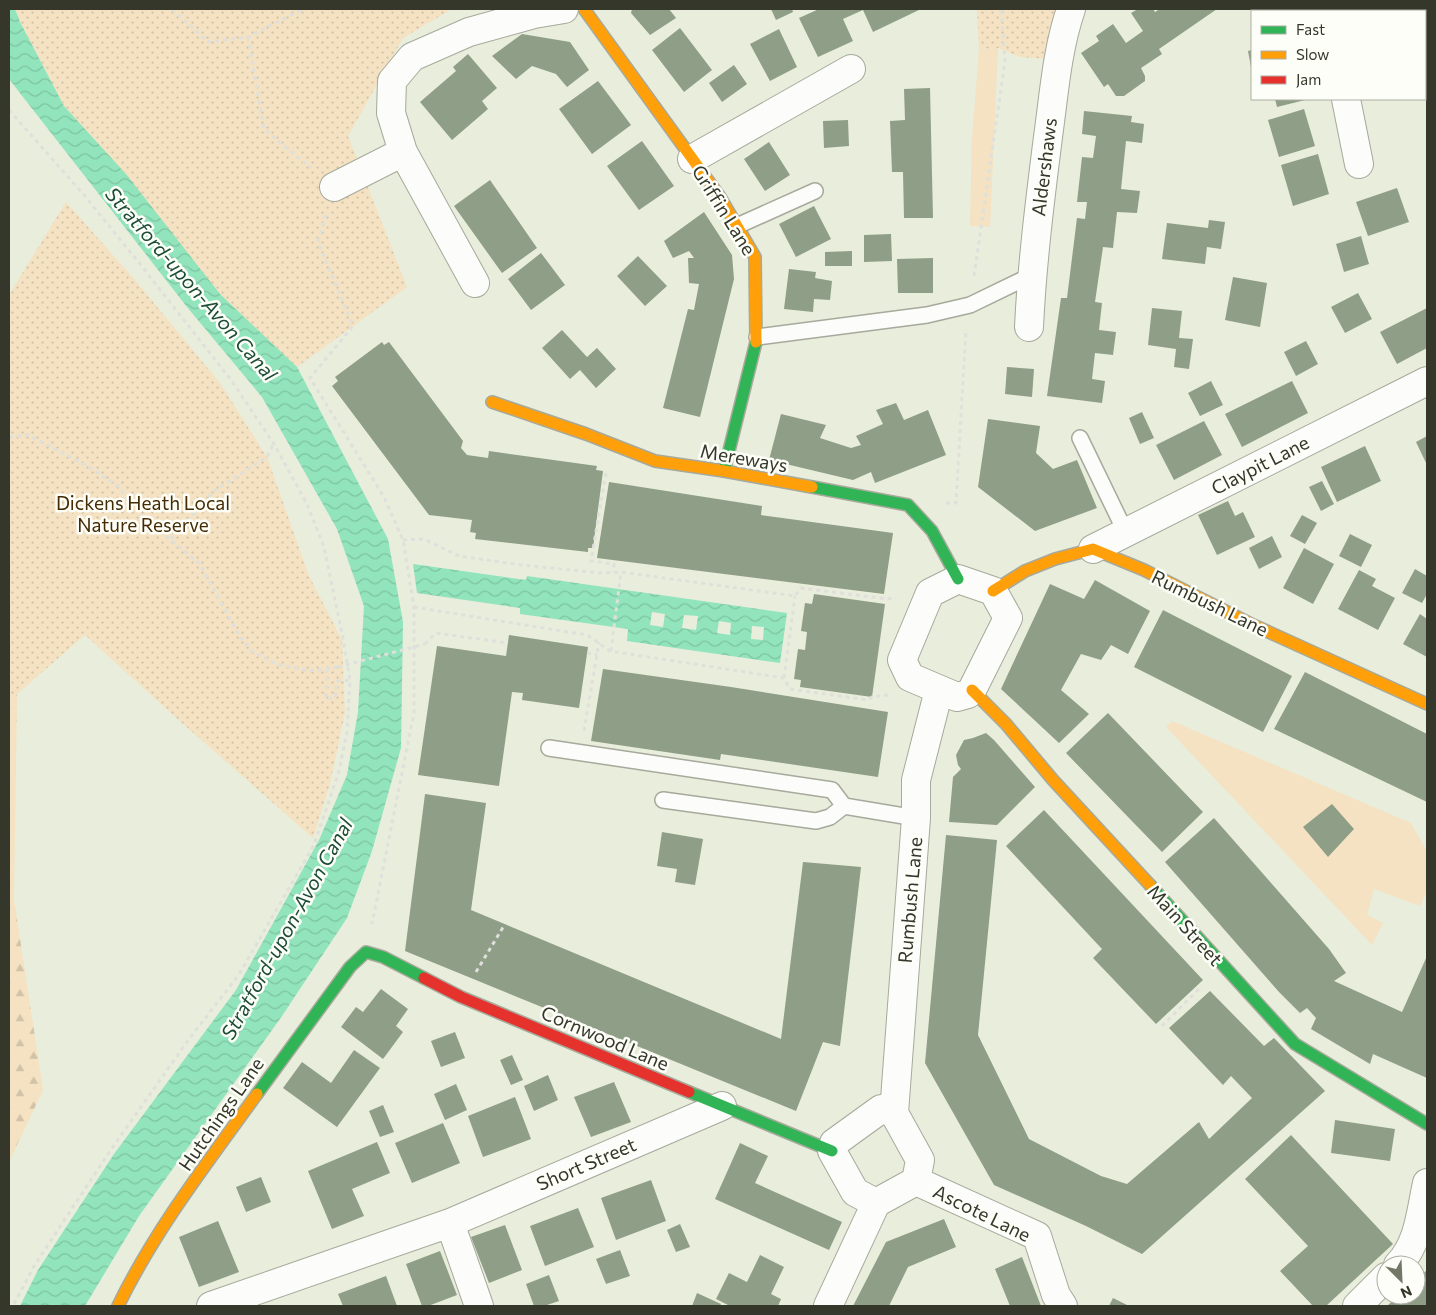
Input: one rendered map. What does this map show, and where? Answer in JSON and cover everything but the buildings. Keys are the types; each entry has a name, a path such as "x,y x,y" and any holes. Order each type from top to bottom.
{"street":[{"path":"476,283 403,152 391,114 392,81 412,57 469,32 534,14 564,9"},
{"name":"Griffin Lane","path":"584,9 720,197 755,257 757,337 724,471"},
{"name":"Aldershaws","path":"1029,328 1032,276 1053,98 1064,28 1071,9"},
{"path":"692,159 851,69"},
{"path":"1346,100 1359,164"},
{"path":"334,187 403,152"},
{"name":"Claypit Lane","path":"1093,549 1427,381"},
{"name":"Mereways","path":"492,402 586,434 655,462 724,471 908,505"},
{"path":"908,505 932,531 958,579 992,591 1008,618 972,690 968,694 957,697 910,677 902,660 930,593 958,579"},
{"path":"992,591 1047,562 1093,549"},
{"name":"Rumbush Lane","path":"1093,549 1144,570 1251,624 1427,704"},
{"name":"Rumbush Lane","path":"894,1113 916,818 916,780 939,690"},
{"name":"Main Street","path":"972,690 1006,724 1053,780 1295,1044 1427,1124"},
{"name":"Cornwood Lane","path":"366,952 383,957 460,997 832,1151"},
{"name":"Hutchings Lane","path":"118,1306 125,1291 177,1207 350,967 366,952"},
{"name":"Short Street","path":"211,1306 450,1223 722,1106"},
{"path":"828,1306 876,1203 916,1181 920,1160 894,1113 881,1109 834,1142 832,1151 855,1192 876,1203"},
{"name":"Ascote Lane","path":"916,1181 1037,1236 1056,1295 1063,1306"},
{"path":"1407,1255 1424,1217 1427,1183"},
{"path":"450,1223 479,1306"},
{"path":"1357,1306 1376,1287"}],"lane":[{"path":"737,226 816,191"},
{"path":"757,337 927,315 970,304 1032,276"},
{"path":"1080,438 1126,533"},
{"path":"549,748 832,790 844,806 916,818"},
{"path":"662,800 816,821 830,817 844,806"}],"path":[{"path":"172,9 208,42 248,37 303,9"},
{"path":"908,505 956,503 965,334 1005,60 1001,9"},
{"path":"248,37 264,129 334,187 318,242 354,326 310,378 384,497 403,540 414,607 414,713 366,952"},
{"path":"9,110 84,195 140,264 231,380 274,444 307,504 324,547 350,680 347,732 339,771 314,845 238,976 189,1039 110,1151 34,1266 13,1306"},
{"path":"9,437 28,435 84,464 117,485 141,515 200,564 240,638 252,651 276,664 310,671 338,667 425,644 436,633 508,643"},
{"path":"171,539 214,491 267,457 274,444"},
{"path":"610,474 605,473 591,561 614,564 613,572"},
{"path":"403,540 424,538 459,556 503,563 601,573 621,572 795,596"},
{"path":"610,651 621,572"},
{"path":"891,695 872,697 868,700 790,689 784,678 795,596 802,588 887,599 930,593"},
{"path":"414,607 451,611 587,635 610,651 784,678"},
{"path":"580,753 599,642"},
{"path":"587,653 597,655"},
{"path":"327,669 326,699 335,698 337,681 350,680"},
{"path":"460,997 505,924"},
{"path":"1162,1026 1222,965"}],"green space":[{"path":"15,9 452,9 403,38 348,136 407,287 297,367 220,294 64,106"},
{"path":"977,9 1066,9 1046,59 1020,57 998,48 979,49"},
{"path":"998,48 990,227 970,226 972,138 979,49"},
{"name":"Dickens Heath Local Nature Reserve","path":"66,202 135,280 220,383 267,457 309,576 342,640 345,713 330,784 313,838 85,635 9,701 9,295"},
{"path":"17,694 14,899 43,1090 9,1162 9,701"},
{"path":"1172,721 1411,823 1427,852 1427,890 1420,906 1374,889 1367,915 1383,923 1372,945 1166,727"}],"water":[{"name":"Stratford-upon-Avon Canal","path":"9,9 15,9 64,106 126,174 220,294 297,367 388,539 403,622 401,748 372,851 347,918 282,1016 139,1216 85,1306 20,1306 38,1270 114,1154 236,990 319,840 347,775 358,712 364,606 337,529 262,397 187,307 9,79"},
{"path":"413,564 526,580 527,576 787,613 780,663 627,641 628,629 520,614 520,608 417,593","holes":["652,612 665,614 663,627 650,625","684,615 698,616 696,630 682,628","719,621 731,623 730,635 717,633","752,626 764,627 763,640 751,639"]}],"traffic: fast":[{"path":"724,471 756,342"},
{"path":"812,487 908,505 932,531 958,579"},
{"path":"1150,885 1295,1044 1427,1124"},
{"path":"257,1094 350,967 366,952 383,957 424,978"},
{"path":"689,1092 832,1151"}],"traffic: slow":[{"path":"584,9 720,197 755,257 756,342"},
{"path":"492,402 586,434 655,461 812,487"},
{"path":"993,591 1025,571 1055,559 1093,549 1144,570 1251,624 1427,704"},
{"path":"972,690 1006,724 1053,780 1150,885"},
{"path":"118,1306 165,1224 257,1094"}],"traffic: jam":[{"path":"424,978 461,997 689,1092"}]}
